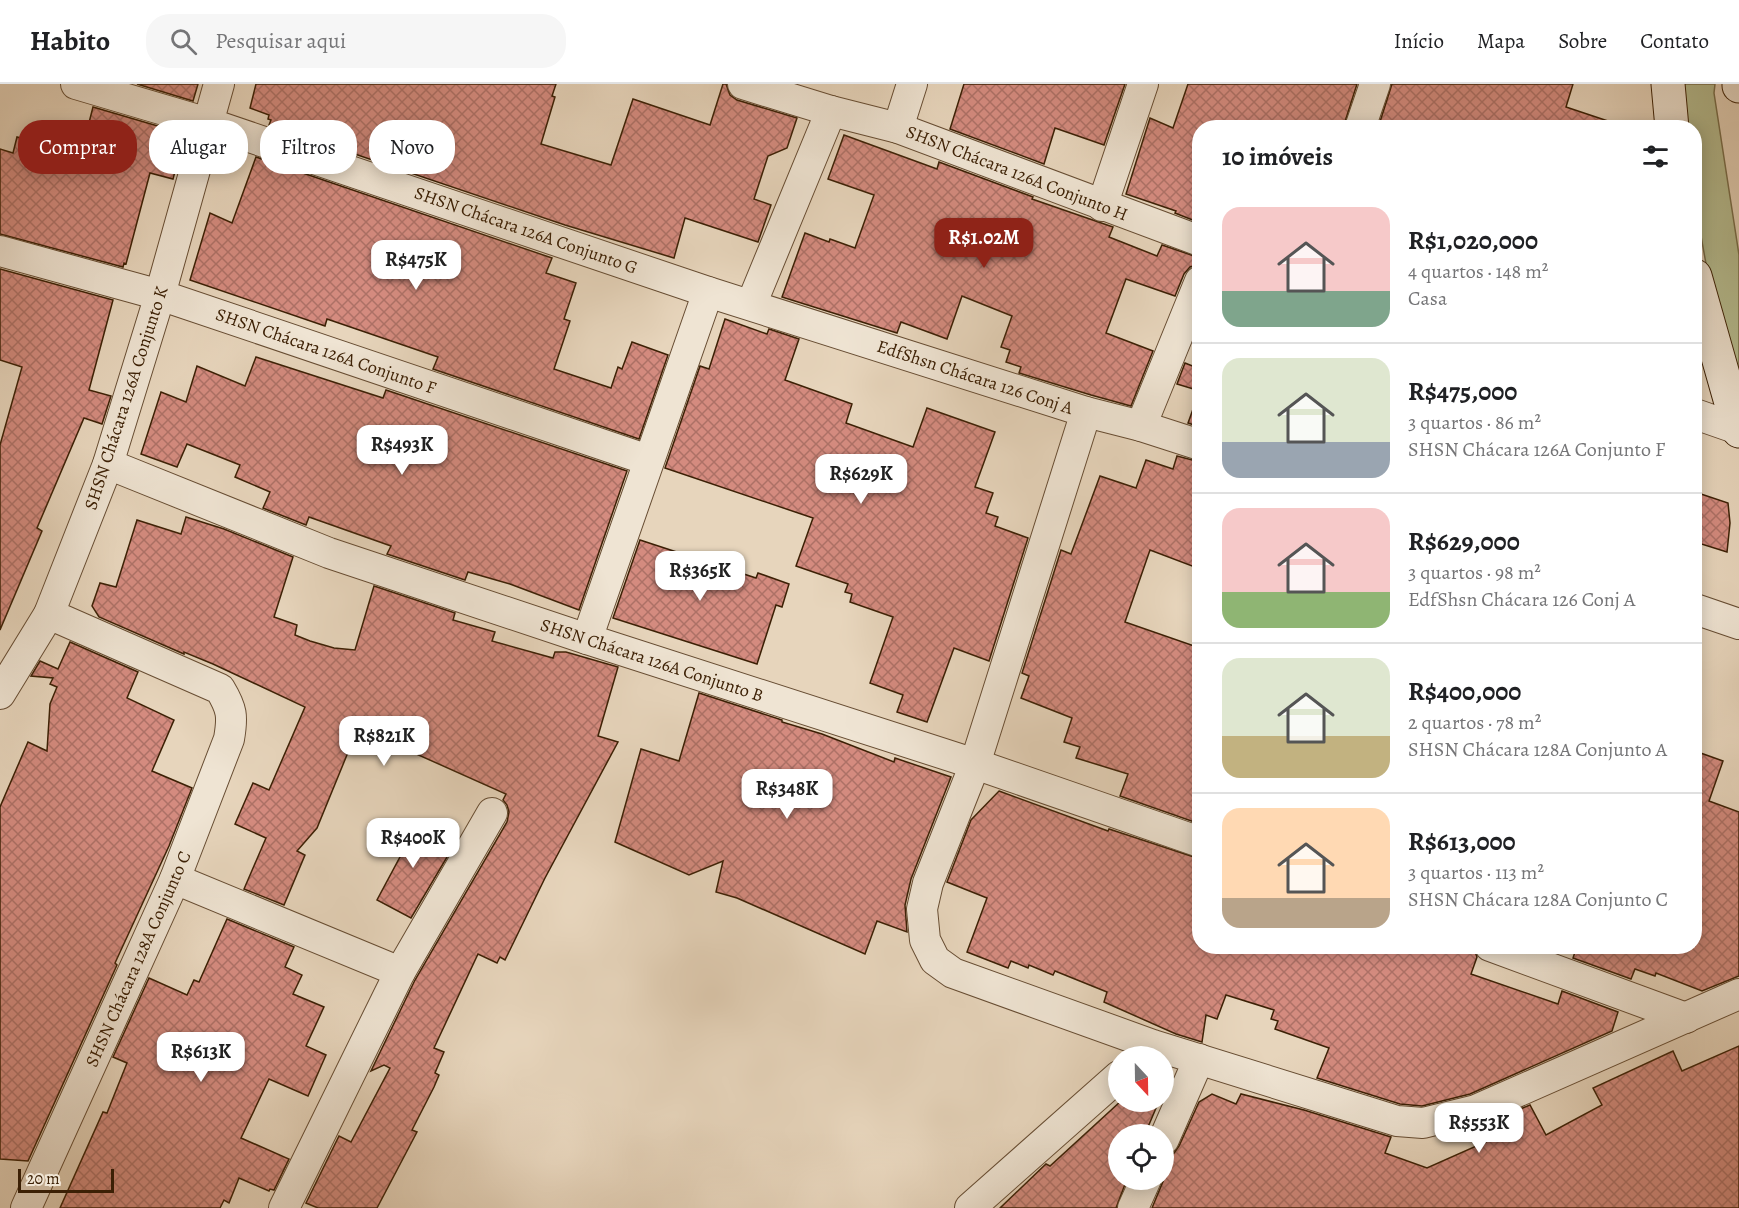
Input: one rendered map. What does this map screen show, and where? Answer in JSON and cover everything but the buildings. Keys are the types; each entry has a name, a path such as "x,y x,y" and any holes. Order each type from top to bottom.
{"main road":[{"path":"1668,84 1671,120"},
{"path":"1702,300 1739,430"}],"street":[{"name":"SHSN Chácara 126A Conjunto G","path":"76,84 198,120"},
{"name":"SHSN Chácara 126A Conjunto K","path":"209,120 219,84"},
{"path":"743,84 831,111 751,305"},
{"path":"898,128 912,84"},
{"path":"1102,206 1143,84"},
{"path":"1363,120 1375,84"},
{"name":"SHSN Chácara 126A Conjunto H","path":"831,111 898,128 1192,238"},
{"name":"SHSN Chácara 126A Conjunto G","path":"248,137 751,305"},
{"name":"SHSN Chácara 126A Conjunto K","path":"0,694 49,614 108,464 160,295 194,174"},
{"name":"SHSN Chácara 126A Conjunto F","path":"0,251 160,295 648,460"},
{"path":"587,639 708,292"},
{"path":"1141,426 1192,301"},
{"name":"EdfShsn Chácara 126 Conj A","path":"751,305 1086,412 1192,442"},
{"path":"1086,412 975,764 928,883 922,909 926,940 935,960 953,973 1135,1046"},
{"path":"1702,417 1739,430"},
{"name":"SHSN Chácara 126A Conjunto B","path":"108,464 329,553 975,764 1192,839"},
{"path":"1702,611 1739,624"},
{"name":"SHSN Chácara 128A Conjunto C","path":"26,1208 175,879 229,739 232,719 230,705 220,689 49,614"},
{"path":"284,1208 400,972 492,813"},
{"path":"175,879 400,972"},
{"path":"1512,954 1686,1018"},
{"path":"1174,1055 1199,1059 1397,1121 1423,1123 1476,1110 1739,994"},
{"path":"1171,1124 1199,1059"},
{"path":"970,1208 1108,1086"},
{"path":"1133,1208 1141,1190"}],"green space":[{"path":"1677,84 1715,84 1714,93 1739,255 1739,389 1716,319 1702,242 1702,120 1680,120"}]}
